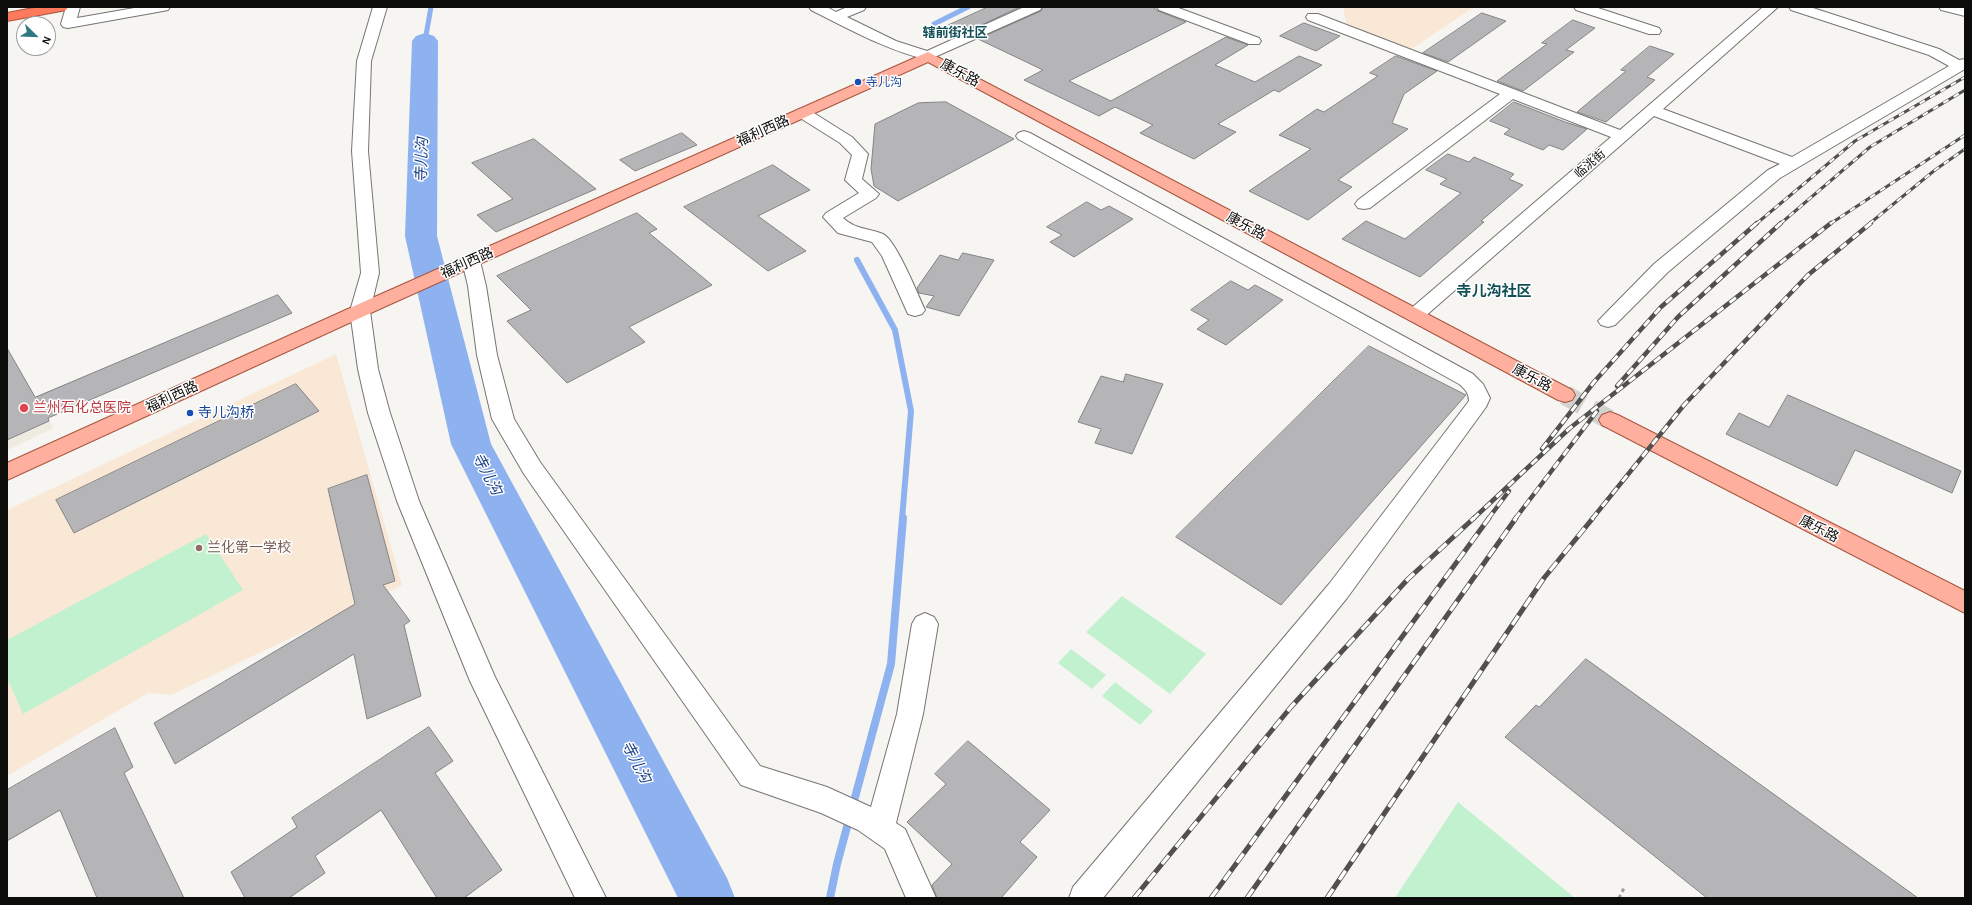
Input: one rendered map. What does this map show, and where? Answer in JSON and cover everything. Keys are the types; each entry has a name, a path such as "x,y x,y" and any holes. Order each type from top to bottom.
{"highway":[{"path":"7,17 62,7"}],"main road":[{"name":"福利西路","path":"7,472 368,307 928,56"},
{"name":"康乐路","path":"928,56 1565,395"},
{"name":"康乐路","path":"1610,420 1965,603"}],"street":[{"path":"73,7 68,24 163,7"},
{"path":"380,7 364,61 361,118 360,151 370,273 368,307 368,369 379,413 408,501 483,681 584,895"},
{"path":"816,7 891,44 928,56 1035,7"},
{"path":"836,17 859,7"},
{"path":"1164,7 1254,41"},
{"path":"1582,7 1654,31"},
{"name":"临洮街","path":"1748,7 1768,10"},
{"path":"1796,7 1934,52 1962,65"},
{"path":"1946,7 1965,12"},
{"name":"临洮街","path":"1415,315 1768,10"},
{"path":"1313,17 1622,136"},
{"path":"1608,321 1661,268 1774,174 1962,65"},
{"path":"1364,204 1511,93"},
{"path":"1652,110 1792,163"},
{"path":"803,113 846,140 860,154 853,180 870,194 832,217 844,229 878,238 891,256 915,310"},
{"path":"1024,136 1466,378 1475,387 1479,397 1479,402 1338,591 1084,898"},
{"path":"465,264 477,286 487,355 503,419 532,468 751,776 827,801 874,824 895,839 921,898"},
{"path":"874,824 910,714 925,624"}],"path":[{"path":"1619,898 1624,888"}],"shaded area":[{"path":"1343,7 1474,7 1410,50 1347,26"},
{"name":"兰州石化总医院","path":"7,350 54,428 7,450"},
{"name":"兰化第一学校","path":"336,354 402,585 171,695 148,693 7,776 7,510"}],"green space":[{"path":"206,534 243,590 23,714 7,678 7,640"},
{"path":"1122,596 1206,654 1170,694 1086,632"},
{"path":"1071,649 1106,675 1092,689 1058,663"},
{"path":"1115,682 1153,711 1140,725 1102,696"},
{"path":"1458,802 1575,898 1395,898"}],"building":[{"path":"988,7 1020,7 964,33 949,25"},
{"path":"1043,7 1153,7 1158,11 1186,22 1069,81 1111,101 1226,37 1248,45 1215,65 1255,82 1299,56 1322,65 1279,92 1274,90 1218,124 1236,132 1194,159 1140,133 1153,125 1115,107 1099,116 1024,80 1043,70 978,39 1041,11"},
{"path":"1482,13 1506,21 1448,62 1423,53"},
{"path":"1573,20 1595,28 1566,50 1574,52 1523,91 1497,81 1547,44 1542,43"},
{"path":"1304,23 1340,36 1316,51 1280,36"},
{"path":"1650,46 1674,54 1647,77 1655,80 1606,122 1577,112 1626,71 1621,70"},
{"path":"1396,56 1437,71 1404,94 1392,123 1408,129 1338,180 1352,187 1308,220 1249,191 1311,149 1279,135 1317,109 1324,112 1378,76 1370,73"},
{"path":"946,102 1014,139 898,201 874,186 871,169 875,124 918,103"},
{"path":"1514,102 1587,129 1563,150 1549,145 1543,150 1504,134 1510,129 1490,121"},
{"path":"682,133 697,145 635,171 620,160"},
{"path":"534,139 596,189 496,232 477,215 513,199 472,163"},
{"path":"1448,154 1469,162 1474,157 1514,174 1509,179 1523,185 1481,221 1484,222 1420,277 1342,239 1366,221 1405,239 1461,193 1440,184 1447,179 1426,170"},
{"path":"773,165 810,190 758,216 806,251 768,271 684,207"},
{"path":"1087,202 1101,210 1109,206 1133,219 1074,257 1050,242 1062,235 1047,227"},
{"path":"637,213 657,229 649,233 712,285 629,327 645,342 567,383 507,321 531,310 497,276"},
{"path":"963,253 994,260 959,316 926,307 934,296 919,293 917,288 940,255 958,260"},
{"path":"1231,281 1248,290 1255,285 1283,300 1226,345 1197,329 1209,320 1191,310"},
{"path":"278,295 292,313 48,418 49,421 7,440 7,348 35,397"},
{"path":"1369,346 1466,395 1281,605 1176,537"},
{"path":"1126,374 1163,384 1132,454 1095,443 1101,429 1078,422 1101,376 1123,382"},
{"path":"296,384 319,411 74,533 56,500"},
{"path":"1788,395 1961,471 1952,493 1855,450 1837,486 1726,434 1739,413 1769,427"},
{"path":"367,475 395,581 383,585 410,621 404,625 421,696 367,719 354,654 175,764 154,723 355,604 328,489"},
{"path":"1586,659 1918,898 1707,898 1505,737 1536,705 1539,707"},
{"path":"429,727 453,761 435,773 502,870 464,898 437,898 381,810 315,856 325,873 289,898 245,898 231,872 297,827 292,818"},
{"path":"115,728 133,767 124,773 184,898 97,898 60,810 7,841 7,790"},
{"path":"968,741 1050,810 1020,842 1037,857 1001,898 937,898 932,885 952,864 907,822 946,784 935,774"}],"waterway":[{"name":"寺儿沟","path":"425,41 431,7"},
{"path":"934,24 968,7"},
{"name":"寺儿沟","path":"425,41 421,236 471,444 707,898"},
{"path":"857,260 895,330 911,411 902,519"},
{"path":"830,898 837,864 891,664 903,518"}],"tunnel":[{"path":"1565,395 1610,420"}],"railway":[{"path":"1756,224 1855,141 1965,77"},
{"path":"1780,224 1870,147 1965,90"},
{"path":"1830,224 1965,135"},
{"path":"1869,224 1935,170 1965,149"},
{"path":"1542,449 1594,382 1661,307 1757,223"},
{"path":"1617,386 1678,317 1781,223"},
{"path":"1473,519 1570,428 1831,223"},
{"path":"1592,519 1684,405 1808,275 1871,223"},
{"path":"1515,519 1597,411"},
{"path":"1488,519 1509,491"},
{"path":"1134,898 1291,707 1408,579 1474,518"},
{"path":"1211,898 1489,518"},
{"path":"1247,898 1516,518"},
{"path":"1327,898 1544,578 1593,518"}],"place":[{"name":"寺儿沟","path":"858,82"},
{"name":"兰州石化总医院","path":"24,408"},
{"name":"寺儿沟桥","path":"190,413"},
{"name":"兰化第一学校","path":"199,548"}],"district":[{"name":"辖前街社区","path":"955,33"},
{"name":"寺儿沟社区","path":"1494,291"}]}
